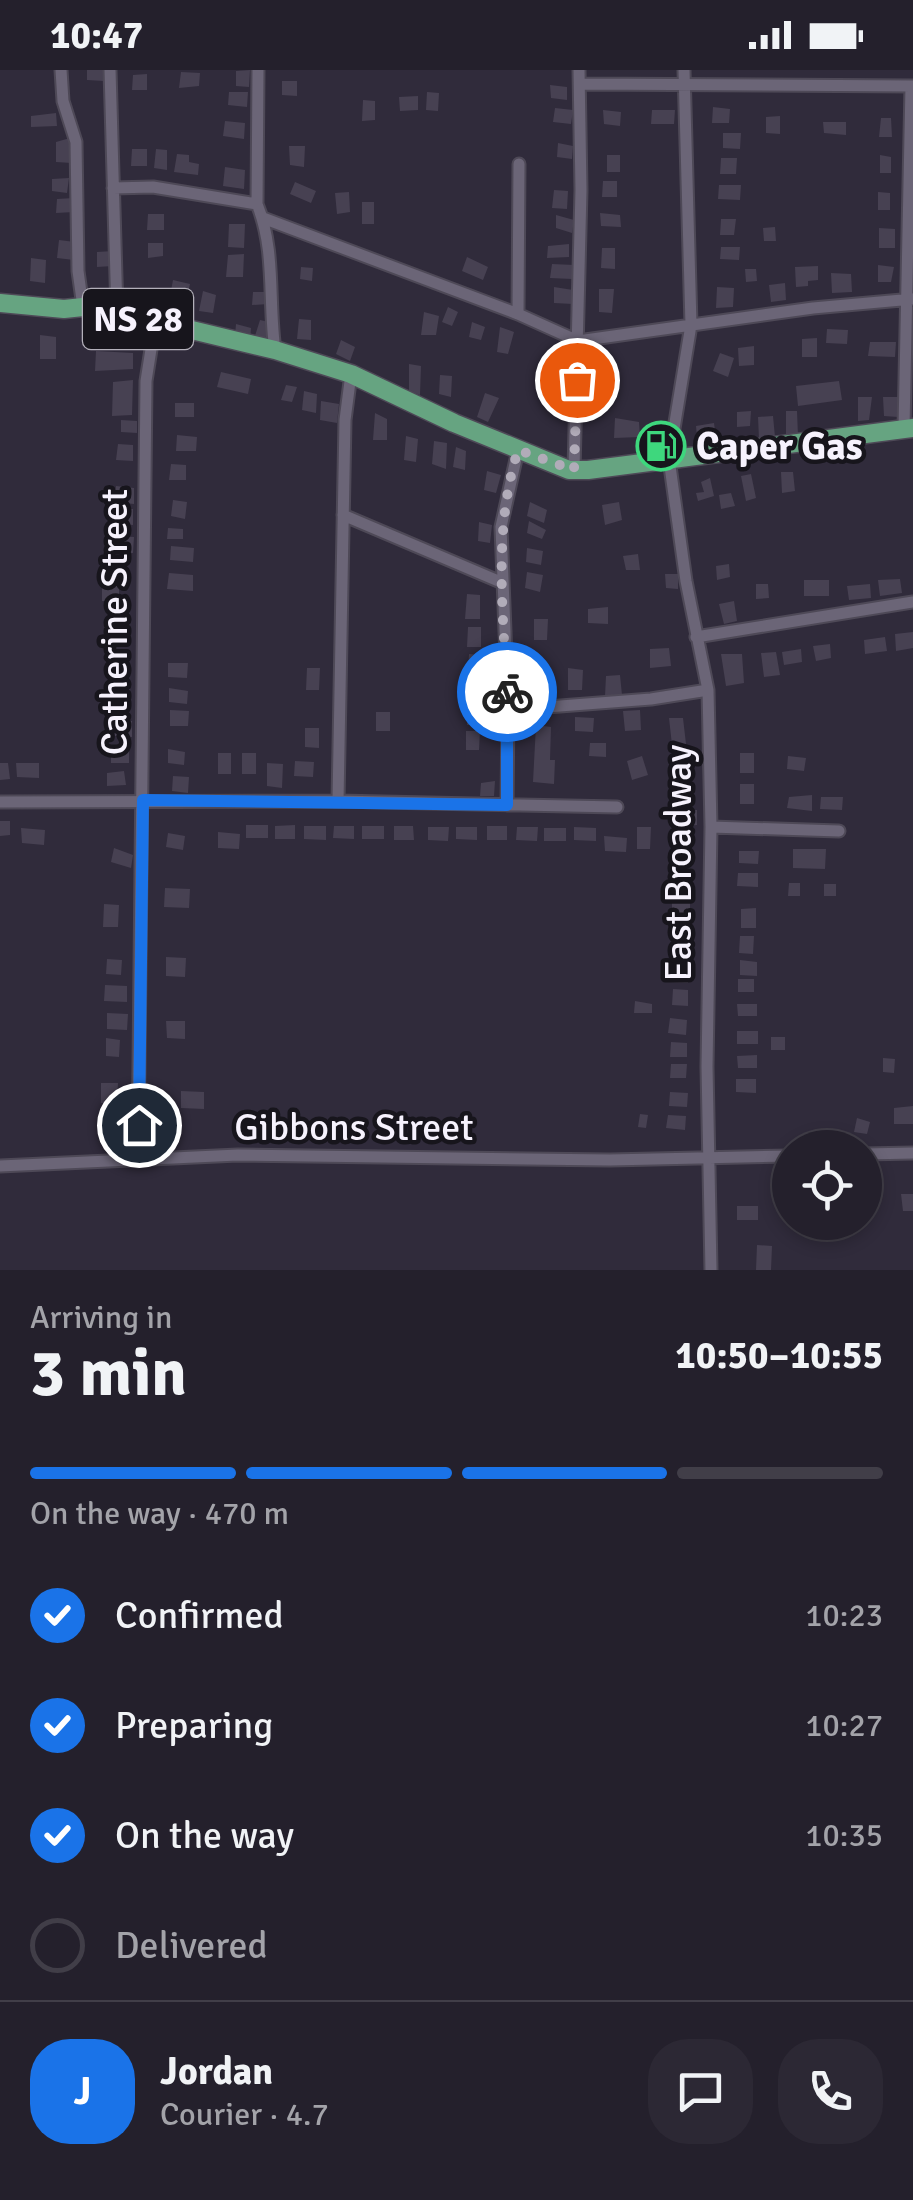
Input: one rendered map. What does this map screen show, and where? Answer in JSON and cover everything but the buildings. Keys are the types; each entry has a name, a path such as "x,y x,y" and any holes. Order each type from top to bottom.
{"main road":[{"name":"NS 28","path":"0,304 64,310 83,306 274,350 351,374 518,450 574,470 908,428"}],"street":[{"path":"60,70 76,142 78,271 83,306"},
{"path":"110,70 118,312"},
{"path":"258,70 257,204 263,218 273,288 274,350"},
{"path":"574,470 580,77 684,76 912,86 908,428"},
{"name":"East Broadway","path":"684,76 691,325 669,459 696,638 708,690 711,1270"},
{"path":"518,314 519,164"},
{"path":"113,188 153,187 257,204"},
{"path":"263,218 578,340 819,307 910,299"},
{"name":"Catherine Street","path":"138,1161 146,381 155,324"},
{"path":"338,801 342,514 351,374"},
{"path":"507,805 502,516 518,450"},
{"path":"342,514 503,583"},
{"path":"696,638 913,602"},
{"path":"508,710 651,699 708,690"},
{"path":"0,802 338,801 617,808"},
{"path":"711,827 839,831"},
{"path":"882,1154 913,1153"},
{"name":"Gibbons Street","path":"0,1166 238,1155 772,1156"}],"way so far":[{"path":"507,692 501,560 506,493 518,450 574,470 577,380"}],"place":[{"name":"Caper Gas","path":"661,446"}],"route":[{"path":"139,1125 143,800 507,805 507,692"}]}
